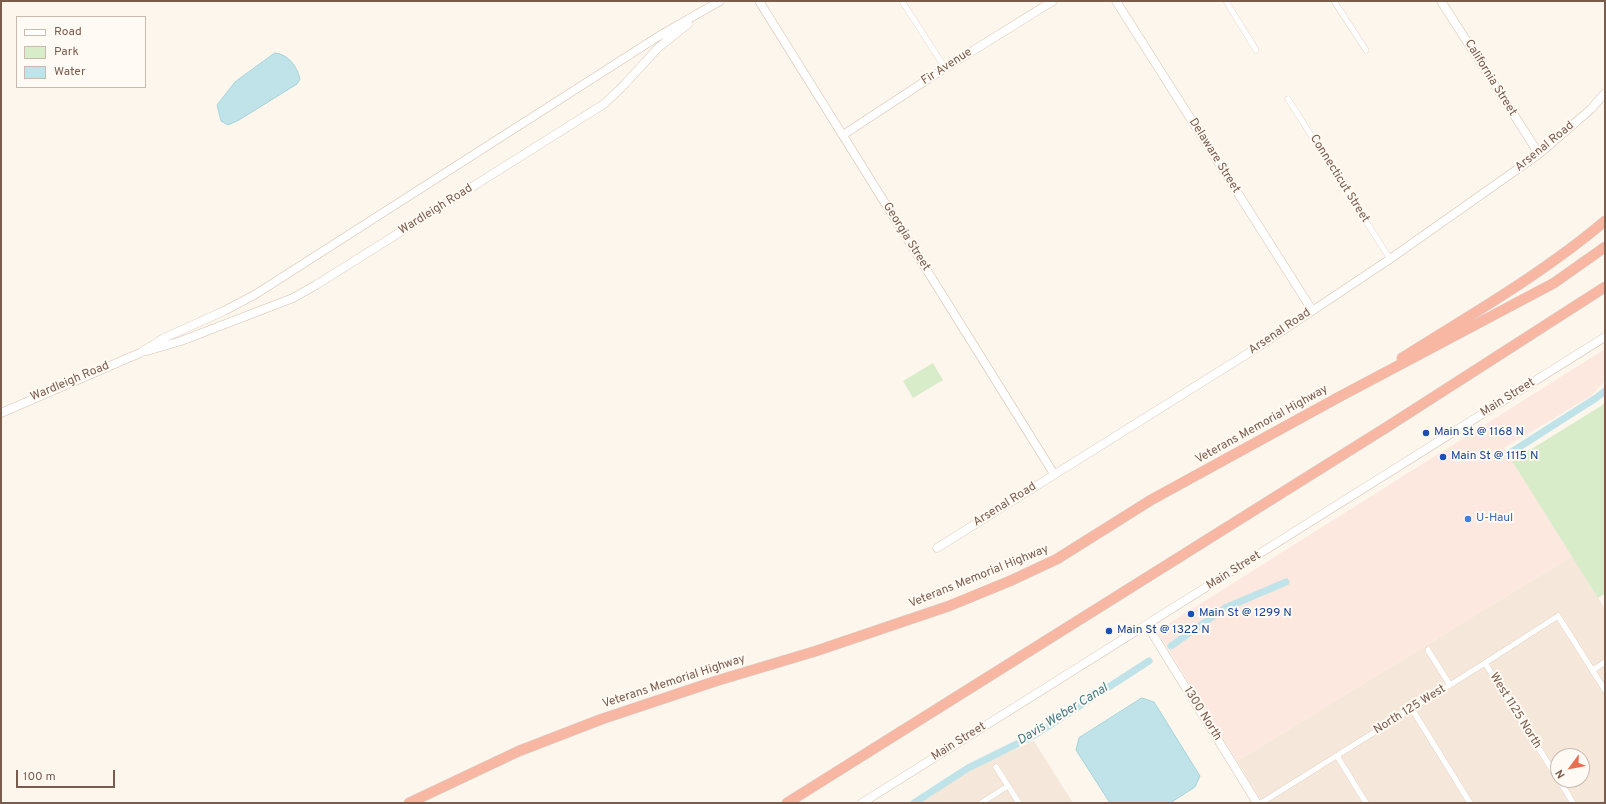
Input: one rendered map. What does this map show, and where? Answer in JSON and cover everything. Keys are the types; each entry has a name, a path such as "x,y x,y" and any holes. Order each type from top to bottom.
{"highway":[{"path":"1339,397 1469,316 1576,245 1605,220"},
{"name":"Veterans Memorial Highway","path":"409,803 519,751 602,719 816,651 949,606 1010,581 1057,559 1151,500 1339,397 1554,283 1605,247"},
{"path":"787,803 1555,320 1605,287"},
{"path":"1555,320 1605,292"}],"street":[{"name":"Wardleigh Road","path":"140,353 164,338 256,294 659,36 720,1"},
{"name":"Georgia Street","path":"759,1 1054,474"},
{"path":"902,1 945,68"},
{"name":"Fir Avenue","path":"842,135 945,68 1053,1"},
{"name":"Delaware Street","path":"1116,1 1312,310"},
{"path":"1226,1 1256,50"},
{"path":"1334,1 1366,50"},
{"name":"California Street","path":"1441,1 1539,154"},
{"name":"Wardleigh Road","path":"1,413 140,353 181,341 293,298 316,286 604,104 659,47 701,13"},
{"name":"Arsenal Road","path":"937,548 1255,349 1471,204 1539,154 1591,109 1605,92"},
{"name":"Connecticut Street","path":"1288,99 1390,259"},
{"name":"Main Street","path":"862,803 1605,338"},
{"name":"North 125 West","path":"1261,803 1486,664 1558,616 1593,670"},
{"name":"1300 North","path":"1147,626 1257,803"},
{"path":"1428,650 1450,685"},
{"path":"1605,662 1593,670 1605,690"},
{"name":"West 1125 North","path":"1486,664 1550,767"},
{"path":"1412,709 1470,803"},
{"path":"1337,756 1366,803"},
{"path":"996,766 1019,803"},
{"path":"981,803 1008,786"},
{"name":"West 1125 North","path":"1563,788 1573,803"}],"shaded area":[{"path":"1605,349 1605,381 1591,396 1504,448 1572,556 1237,761 1157,631"},
{"path":"1572,556 1605,609 1605,803 1263,803 1237,761"},
{"path":"1034,741 1073,803 918,803 971,769"}],"green space":[{"path":"933,363 943,380 913,398 903,381"},
{"path":"1605,402 1605,594 1598,598 1512,461 1601,406"}],"water":[{"path":"275,53 288,58 294,65 300,79 297,84 239,120 228,125 221,121 217,105 235,82"},
{"path":"1142,698 1154,702 1200,776 1195,787 1170,803 1110,803 1076,750 1079,738"}],"waterway":[{"name":"Davis Weber Canal","path":"1510,453 1605,391"},
{"name":"Davis Weber Canal","path":"1171,646 1225,608 1286,582"},
{"name":"Davis Weber Canal","path":"914,803 968,768 1033,736 1149,661"}],"place":[{"name":"Main St @ 1168 N","path":"1426,433"},
{"name":"Main St @ 1115 N","path":"1443,457"},
{"name":"U-Haul","path":"1468,519"},
{"name":"Main St @ 1299 N","path":"1191,614"},
{"name":"Main St @ 1322 N","path":"1109,631"}]}
